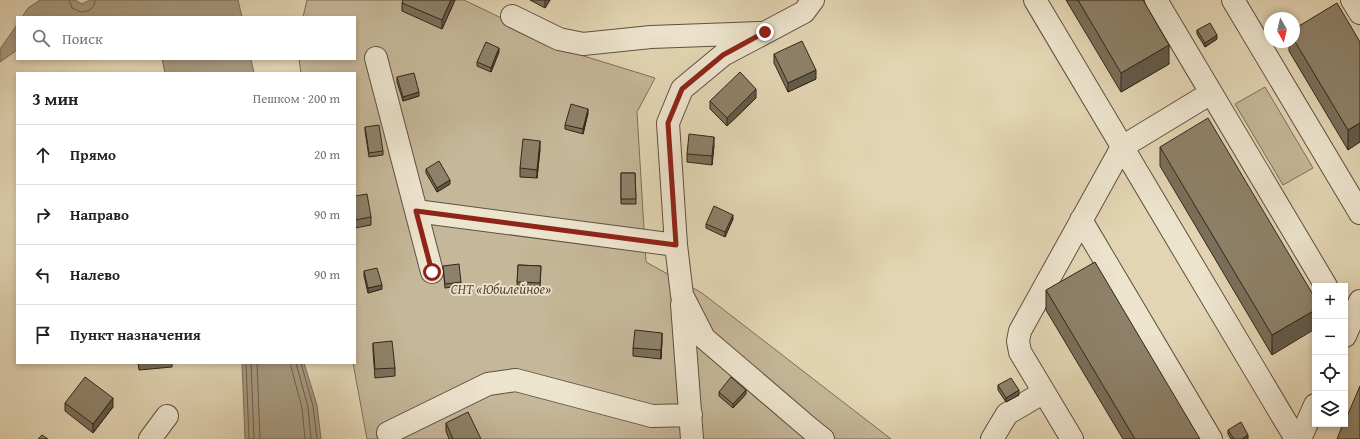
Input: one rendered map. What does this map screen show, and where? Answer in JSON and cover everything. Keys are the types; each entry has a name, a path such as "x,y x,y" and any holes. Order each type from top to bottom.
{"street":[{"path":"692,439 682,295 676,245 668,123 682,89 723,55 804,12 813,0"},
{"path":"1035,0 1296,439"},
{"path":"1156,0 1324,283"},
{"path":"1233,0 1360,213"},
{"path":"1352,0 1360,13"},
{"path":"512,16 559,39 584,44 651,37 765,32"},
{"path":"376,58 432,272"},
{"path":"1072,439 1020,352 1018,341 1020,331 1122,147 1211,93"},
{"path":"416,211 676,245"},
{"path":"1081,220 1211,439"},
{"path":"682,295 704,338 823,439"},
{"path":"1348,322 1360,301"},
{"path":"388,433 488,384 516,380 652,416 691,416"},
{"path":"992,439 1007,414 1044,392"},
{"path":"1300,439 1312,412"},
{"path":"150,439 167,416"}],"green space":[{"name":"СНТ «Юбилейное»","path":"307,0 464,0 574,53 655,78 637,112 646,262 702,293 891,439 367,439 353,364 356,364 356,72 301,72 299,60 356,60 356,16 303,16"},
{"path":"1265,87 1313,168 1283,185 1235,104"}],"water":[{"path":"40,0 75,0 82,4 90,0 238,0 242,16 23,16 28,8"},
{"path":"16,26 16,51 0,62 0,49"},
{"path":"162,60 251,60 254,72 165,72"},
{"path":"242,364 304,364 317,405 321,439 245,439"}],"building":[{"path":"403,0 451,0 442,20 402,3"},
{"path":"1078,0 1143,0 1169,45 1121,73"},
{"path":"1337,3 1360,42 1360,123 1348,130 1299,48 1300,25"},
{"path":"1210,23 1217,35 1205,43 1197,30"},
{"path":"802,41 816,70 788,83 774,54"},
{"path":"486,42 499,48 491,68 477,62"},
{"path":"740,72 756,89 727,118 710,101"},
{"path":"414,73 419,92 403,97 397,77"},
{"path":"571,104 588,109 583,129 565,125"},
{"path":"1208,118 1312,293 1312,312 1272,335 1160,147"},
{"path":"379,125 383,151 369,153 365,127"},
{"path":"689,134 714,137 712,156 687,154"},
{"path":"523,139 540,141 537,170 520,168"},
{"path":"439,161 450,180 437,188 426,169"},
{"path":"621,173 635,173 636,199 621,199"},
{"path":"367,194 371,217 356,220 356,196"},
{"path":"714,206 733,215 725,232 706,224"},
{"path":"1095,262 1200,439 1135,439 1046,290"},
{"path":"459,264 461,282 445,284 443,266"},
{"path":"518,265 541,266 540,283 517,282"},
{"path":"377,268 382,285 368,288 364,271"},
{"path":"635,330 662,333 661,350 633,348"},
{"path":"392,341 395,368 375,369 373,343"},
{"path":"85,377 113,398 93,424 65,403"},
{"path":"731,377 746,390 733,404 719,392"},
{"path":"1011,378 1019,390 1006,398 998,385"},
{"path":"1360,386 1360,439 1337,439 1342,427 1348,427 1348,414"},
{"path":"468,412 481,439 453,439 446,423"},
{"path":"1241,422 1248,435 1242,439 1234,439 1228,430"},
{"path":"42,435 48,439 38,439"}],"route":[{"path":"432,272 416,211 676,245 668,123 682,89 723,55 765,32"}]}
